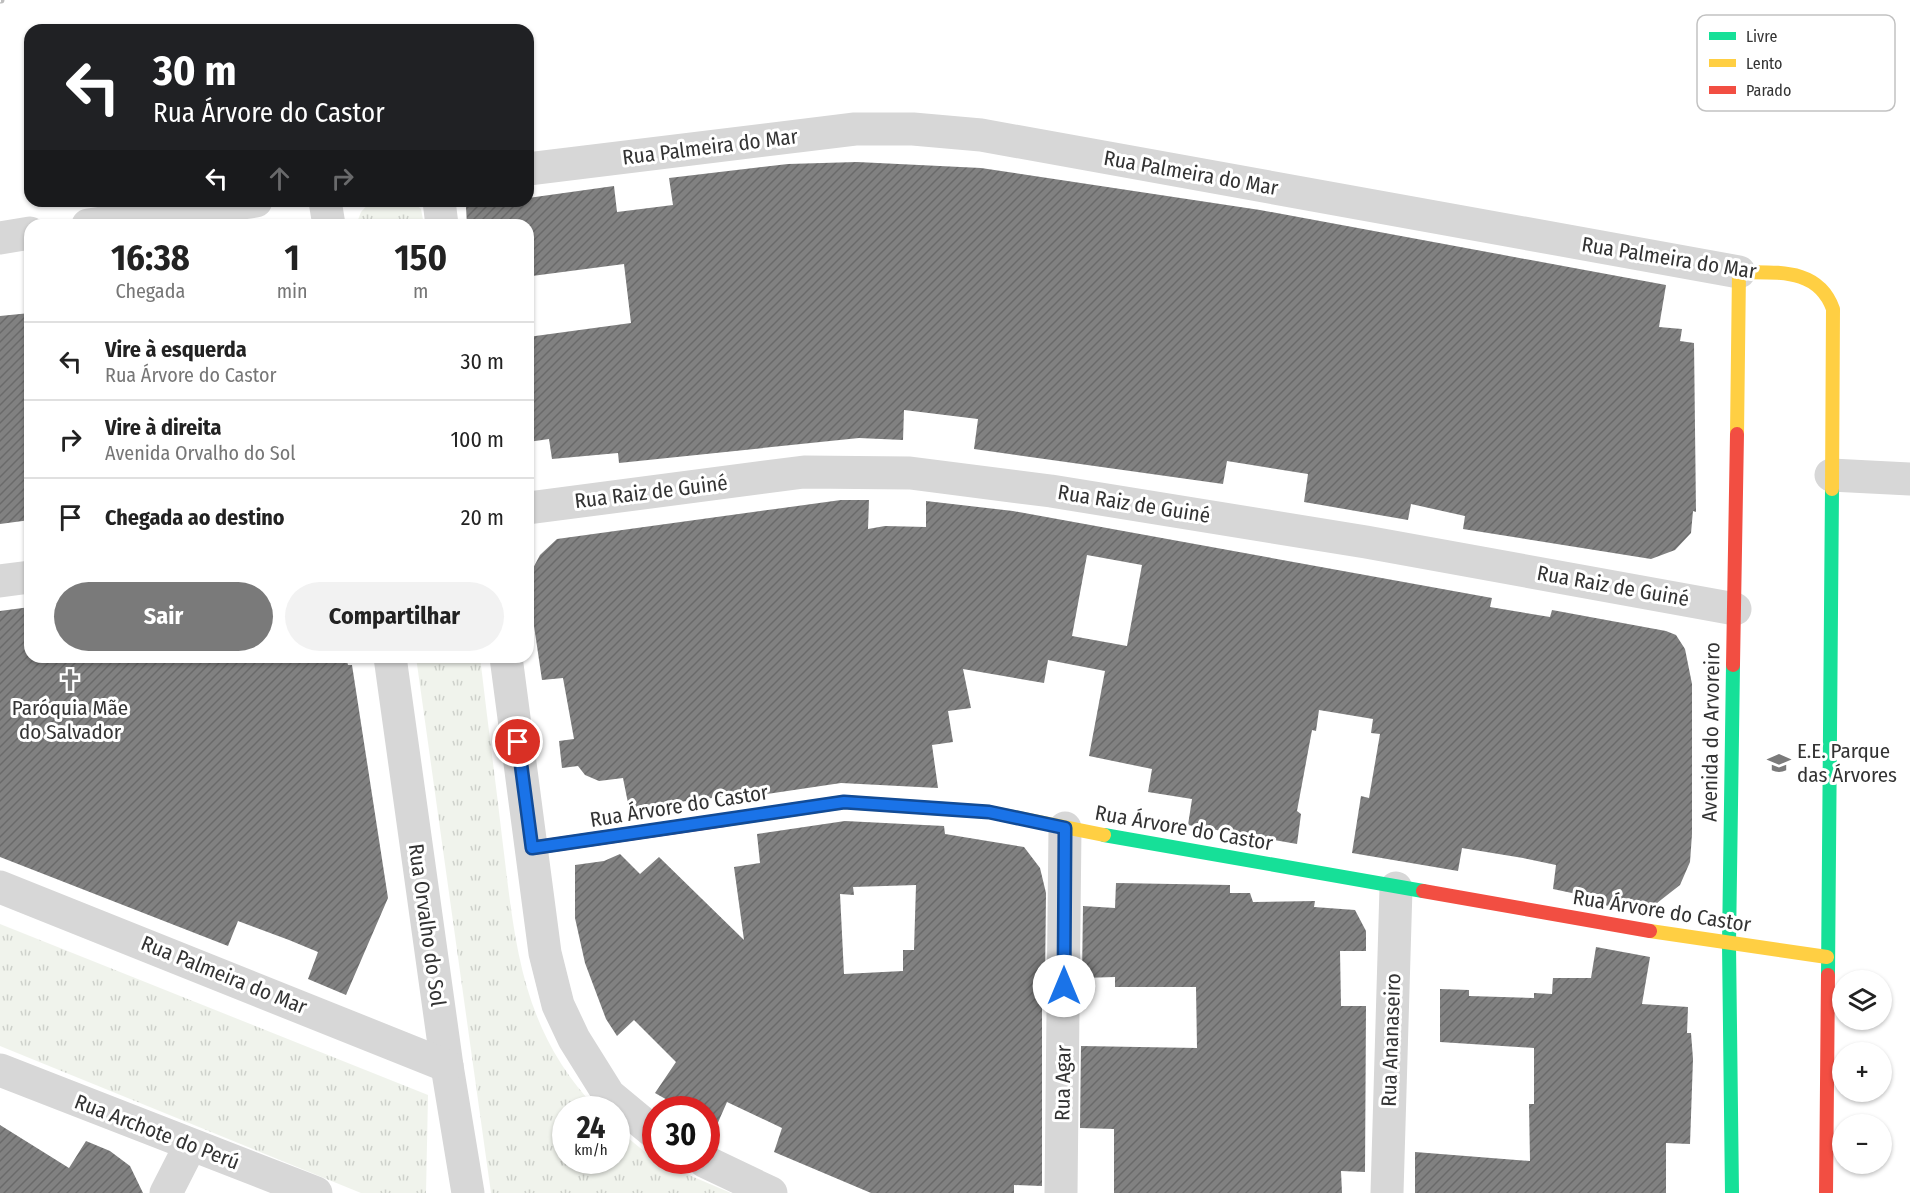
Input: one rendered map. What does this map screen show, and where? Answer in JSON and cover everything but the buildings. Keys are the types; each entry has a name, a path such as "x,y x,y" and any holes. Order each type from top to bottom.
{"street":[{"name":"Rua Palmeira do Mar","path":"534,168 855,129 913,129 981,135 1739,272 1815,280 1828,293 1833,309 1831,474"},
{"path":"130,219 214,207"},
{"path":"0,238 24,234"},
{"name":"Avenida do Arvoreiro","path":"1732,1193 1729,944 1739,272"},
{"name":"Rua Raiz de Guiné","path":"534,507 804,472 910,473 1051,491 1366,542 1735,609"},
{"path":"1826,1193 1831,474 1910,479"},
{"path":"0,581 24,578"},
{"name":"Rua Orvalho do Sol","path":"391,663 447,1066 468,1193"},
{"path":"507,663 545,953 558,1005 574,1039 609,1095 642,1122"},
{"name":"Rua Árvore do Castor","path":"532,848 844,802 989,812 1396,888 1729,944 1827,957"},
{"name":"Rua Agar","path":"1061,1193 1065,828"},
{"name":"Rua Palmeira do Mar","path":"0,886 447,1066"},
{"name":"Rua Ananaseiro","path":"1387,1193 1396,888"},
{"name":"Rua Archote do Perú","path":"0,1070 190,1146 316,1193"},
{"path":"166,1193 190,1146"},
{"path":"720,1169 771,1193"}],"green space":[{"path":"366,207 419,207 423,219 358,219"},
{"path":"417,663 481,663 512,912 526,982 537,1016 552,1048 572,1080 586,1096 552,1096 552,1174 630,1174 630,1140 642,1150 642,1174 686,1174 731,1193 491,1193"},
{"path":"0,924 428,1095 426,1193 361,1193 0,1046"}],"traffic: fast":[{"path":"1828,975 1832,489"},
{"path":"1732,1193 1729,944 1733,665"},
{"path":"1104,835 1423,891"}],"traffic: slow":[{"path":"1737,434 1739,272 1781,273 1806,279 1826,295 1833,309 1832,489"},
{"path":"724,820 844,802 989,812 1104,835"},
{"path":"1650,931 1827,957"}],"traffic: jam":[{"path":"1733,665 1737,434"},
{"path":"532,848 724,820"},
{"path":"1423,891 1650,931"},
{"path":"1826,1193 1828,975"}],"place":[{"name":"Paróquia Mãe do Salvador","path":"70,680"},
{"name":"E.E. Parque das Árvores","path":"1779,763"}],"route":[{"path":"518,742 532,848 568,845 774,811 844,802 918,805 989,812 1065,828 1064,986"}]}
